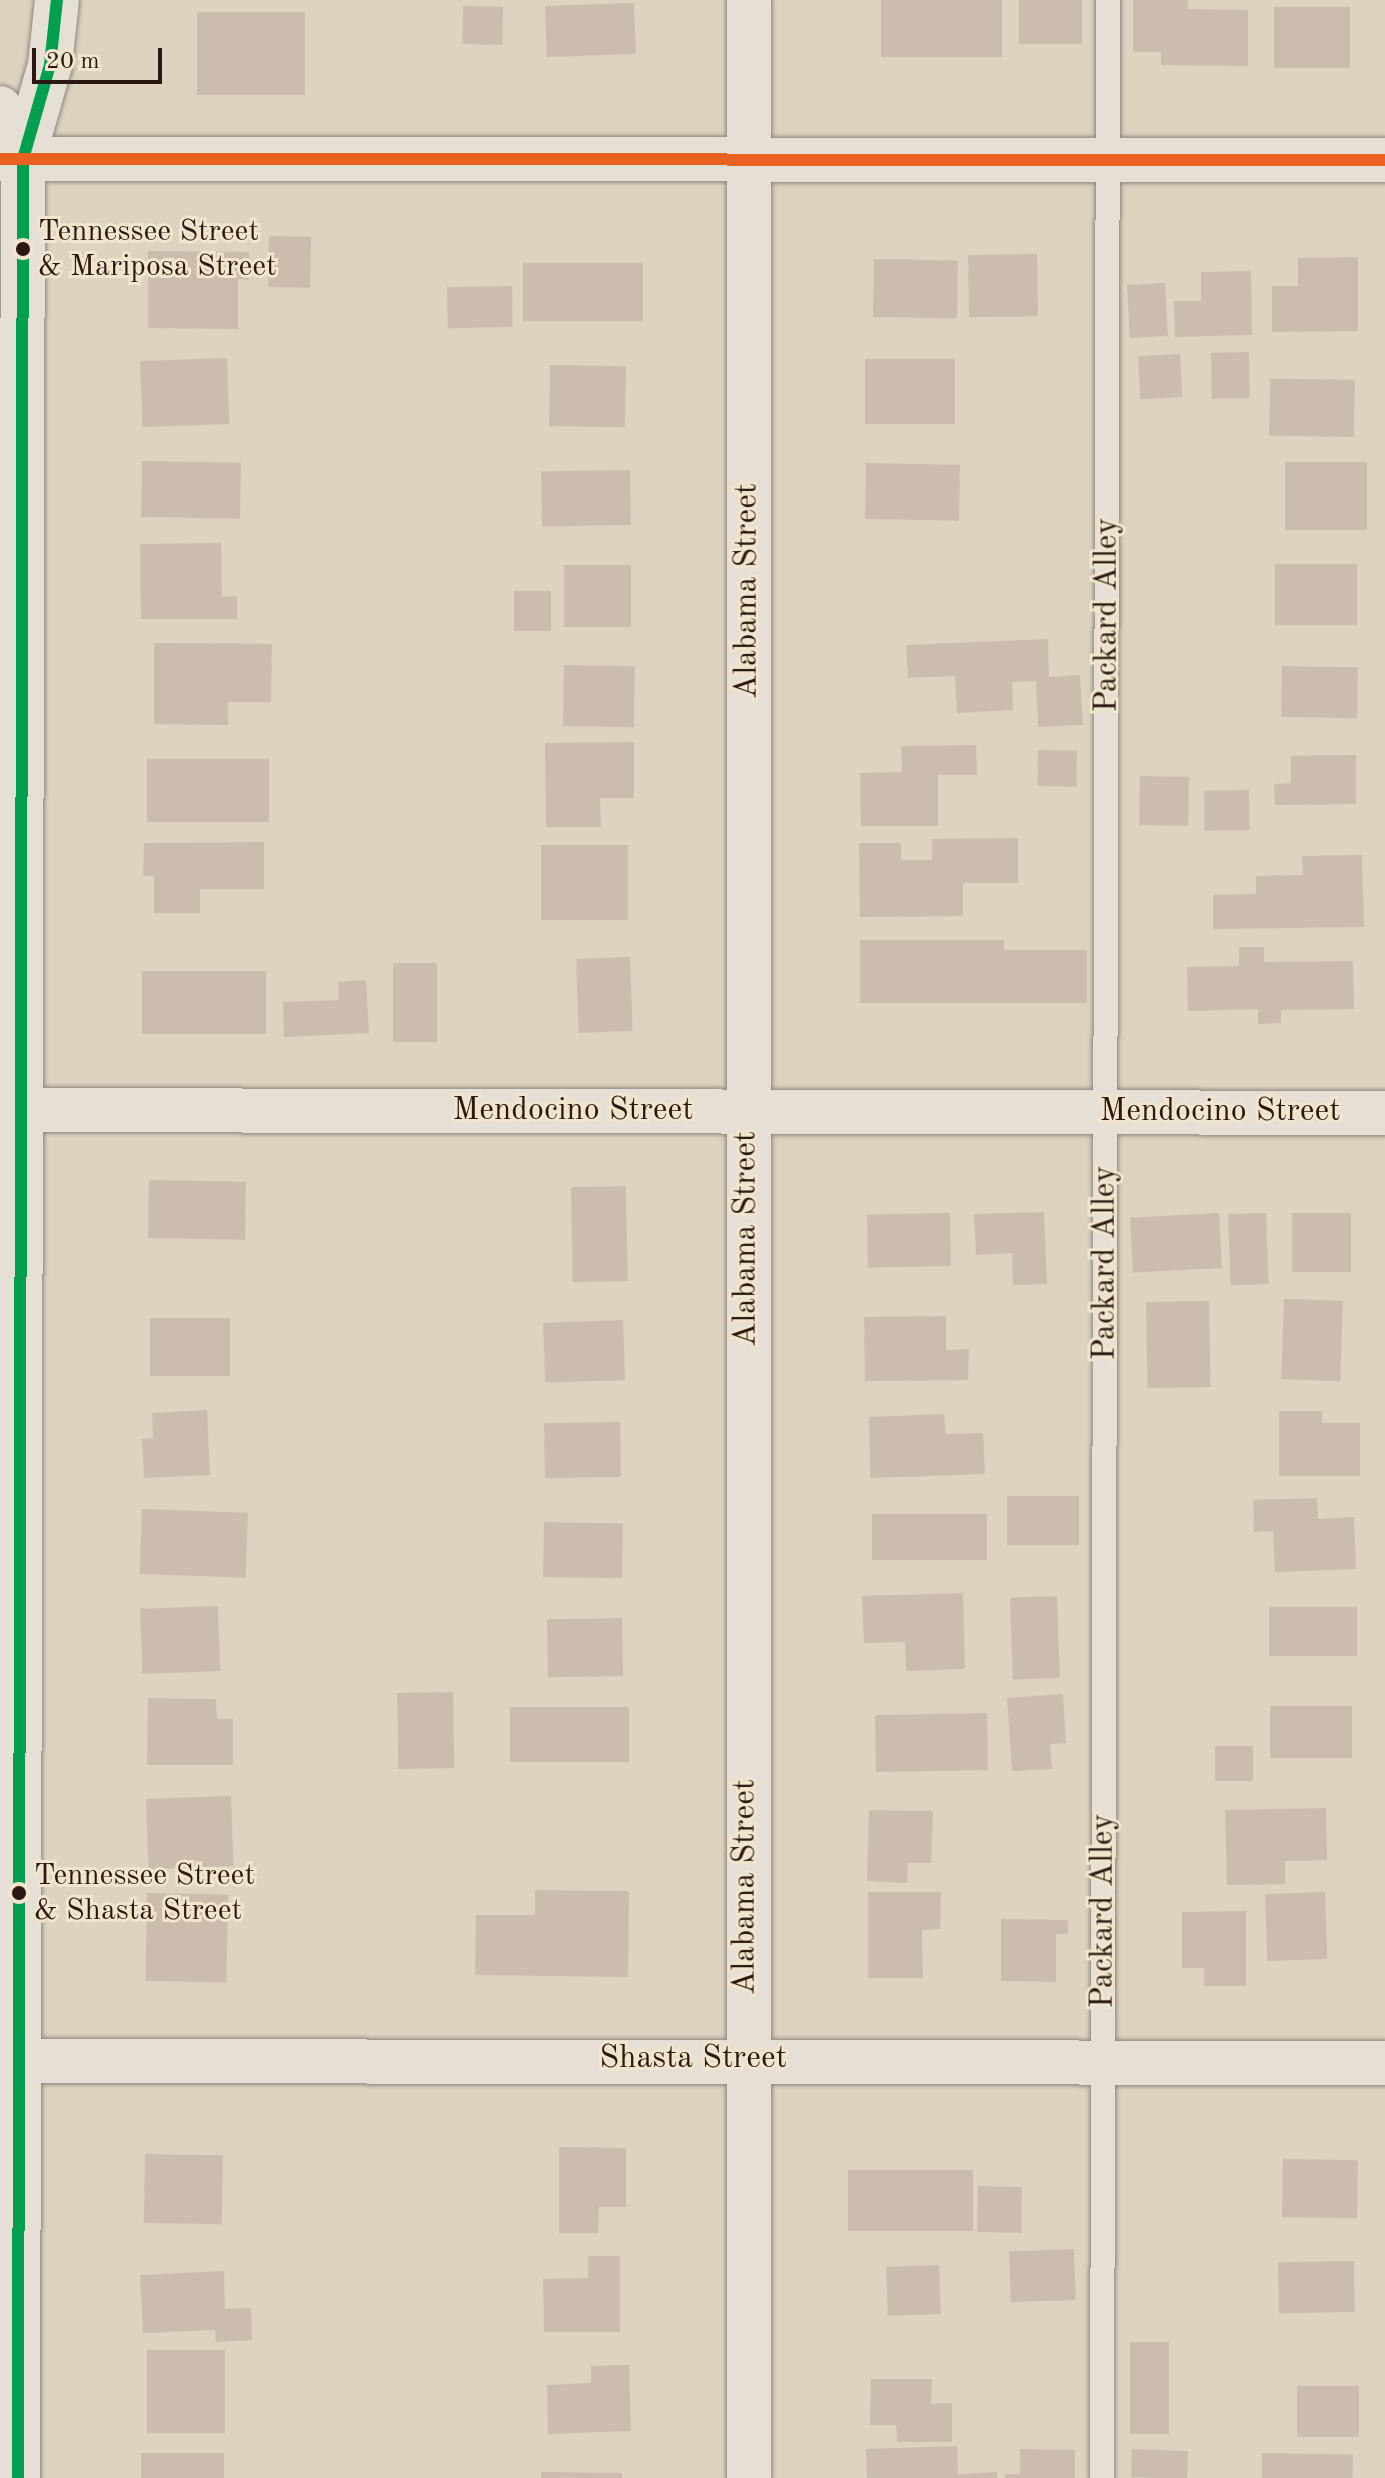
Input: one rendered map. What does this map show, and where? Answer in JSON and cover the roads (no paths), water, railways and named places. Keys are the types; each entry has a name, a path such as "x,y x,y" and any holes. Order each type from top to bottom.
{"street":[{"path":"12,159 50,65 57,0"},
{"name":"Alabama Street","path":"749,0 746,2059 749,2478"},
{"path":"0,108 12,159 9,2061 18,2478"},
{"path":"12,159 1109,163 1385,160"},
{"name":"Mendocino Street","path":"10,1110 1385,1113"},
{"name":"Shasta Street","path":"9,2061 746,2059 1103,2064 1385,2063"}],"lane":[{"name":"Packard Alley","path":"1102,2478 1108,0"}],"place":[{"name":"Tennessee Street & Mariposa Street","path":"23,249"},
{"name":"Tennessee Street & Shasta Street","path":"19,1893"}]}
